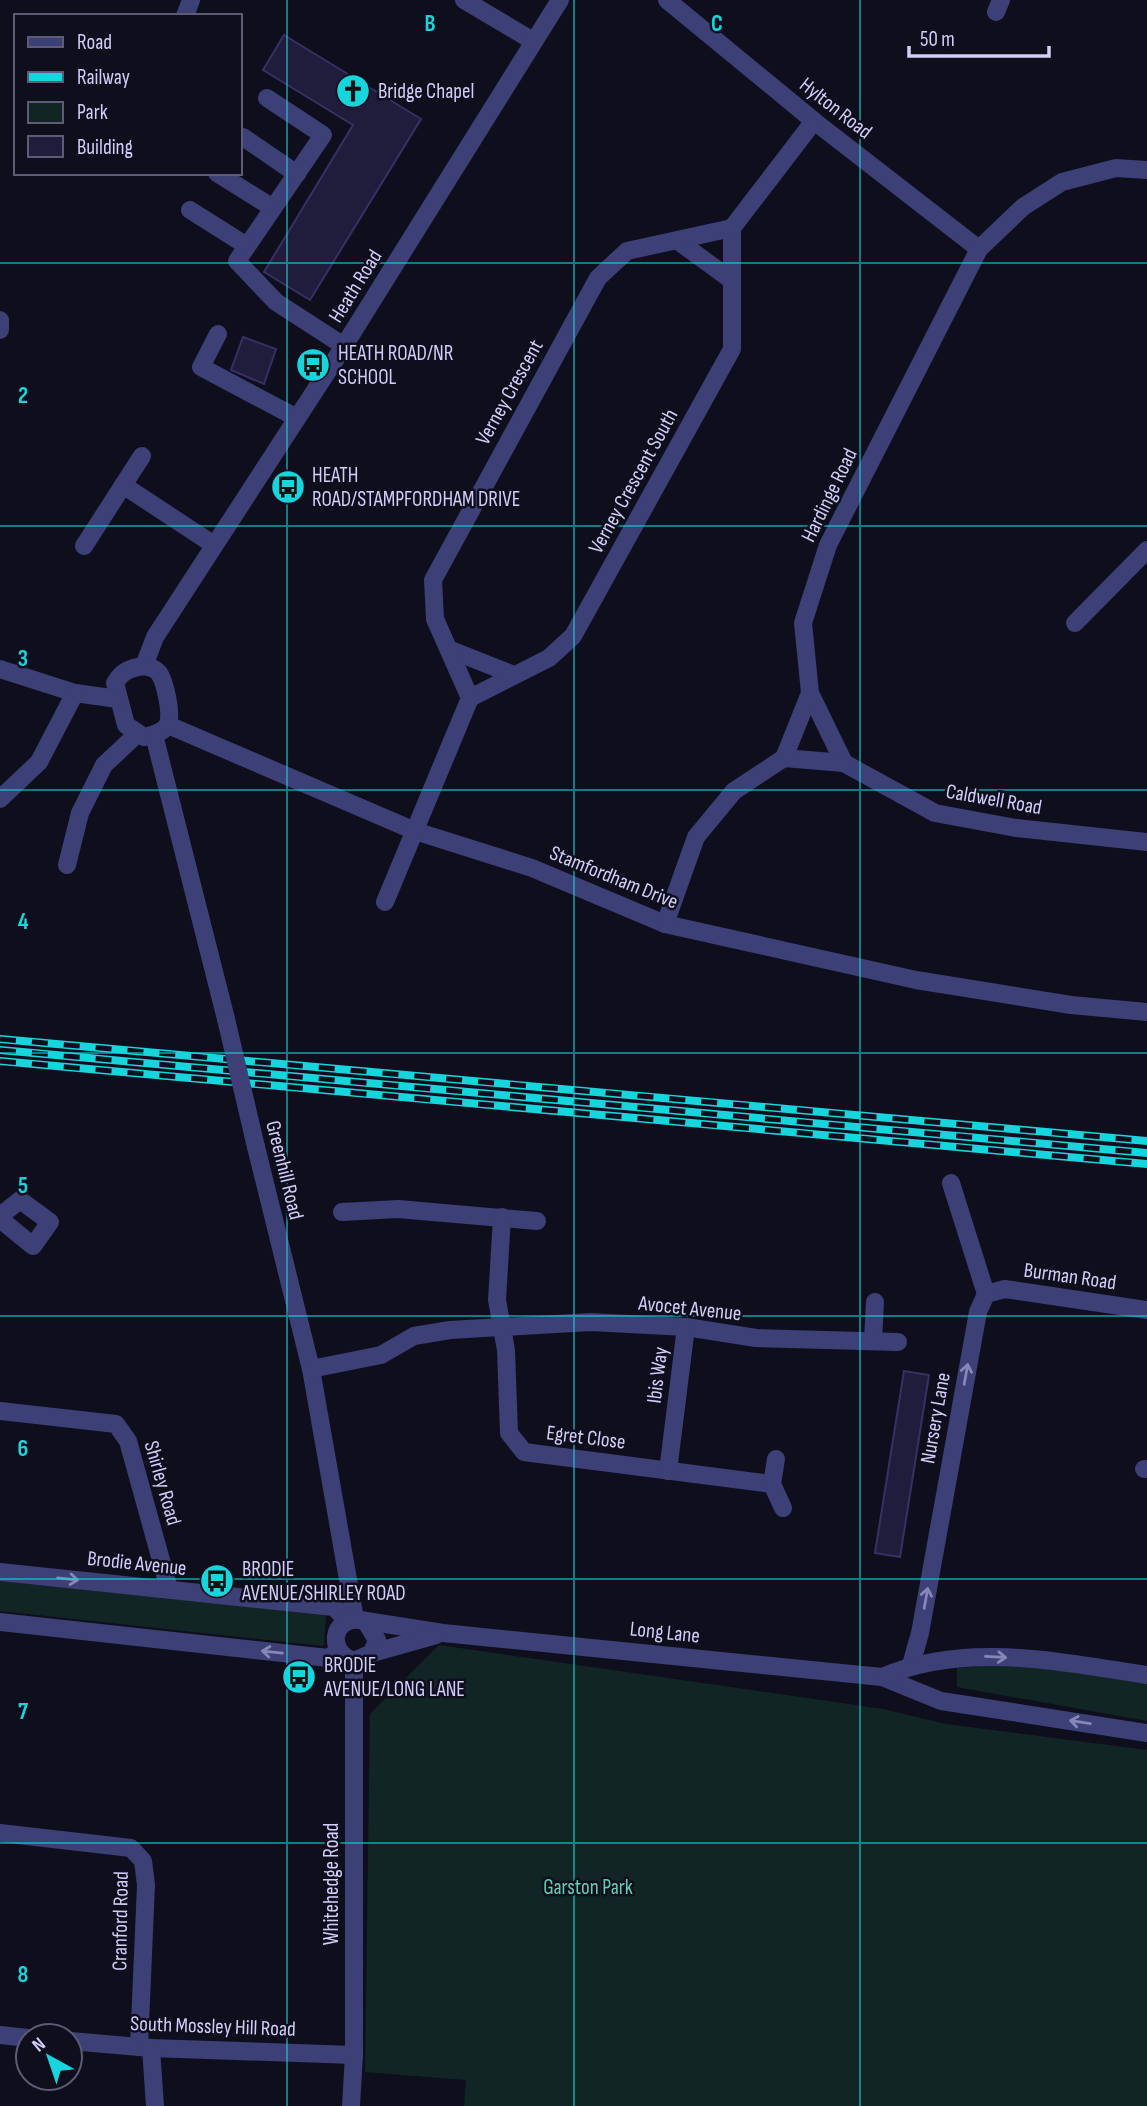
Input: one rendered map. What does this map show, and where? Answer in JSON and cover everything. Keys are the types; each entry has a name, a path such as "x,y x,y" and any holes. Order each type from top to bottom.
{"street":[{"path":"464,0 533,41"},
{"name":"Heath Road","path":"144,666 155,637 344,346 560,0"},
{"name":"Hylton Road","path":"667,0 814,121 979,249"},
{"path":"267,98 323,135 237,261 268,294 344,346"},
{"path":"732,228 814,121"},
{"path":"243,137 297,174"},
{"name":"Hardinge Road","path":"784,758 810,693 803,623 828,544 979,249 1023,206 1062,182 1116,168 1147,170"},
{"path":"220,175 273,208"},
{"path":"190,210 247,246"},
{"name":"Verney Crescent","path":"470,698 435,619 433,580 597,278 627,251 732,228"},
{"name":"Verney Crescent South","path":"470,698 549,658 573,636 732,349 732,228"},
{"path":"678,241 730,279"},
{"path":"0,320 0,330"},
{"path":"218,334 201,367 297,418"},
{"path":"84,546 142,456"},
{"path":"123,485 214,545"},
{"path":"1075,622 1147,550"},
{"path":"451,650 514,675"},
{"path":"67,865 80,813 104,765 153,731 169,713 161,676 153,668 130,668 120,675 116,683 126,725 153,731"},
{"path":"0,669 75,693 118,699"},
{"path":"0,799 39,762 75,693"},
{"path":"810,693 844,763"},
{"path":"385,902 470,698"},
{"name":"Stamfordham Drive","path":"153,731 415,831 532,868 665,924 916,980 1071,1005 1147,1012"},
{"name":"Greenhill Road","path":"153,731 311,1369 356,1621"},
{"path":"665,924 696,837 734,791 784,758"},
{"name":"Caldwell Road","path":"784,758 844,763 935,813 1016,828 1147,842"},
{"path":"951,1184 986,1294"},
{"path":"341,1212 398,1209 537,1221"},
{"path":"502,1217 497,1300 502,1327"},
{"name":"Burman Road","path":"986,1294 1005,1289 1147,1310"},
{"name":"Nursery Lane","path":"911,1665 920,1633 978,1312 986,1294"},
{"path":"873,1341 875,1302"},
{"name":"Avocet Avenue","path":"311,1369 382,1355 414,1336 591,1322 686,1327 756,1338 898,1342"},
{"name":"Egret Close","path":"502,1327 509,1433 524,1452 772,1485"},
{"name":"Ibis Way","path":"668,1471 686,1327"},
{"name":"Shirley Road","path":"0,1411 116,1424 128,1441 169,1589"},
{"path":"776,1459 772,1485 783,1508"},
{"name":"Brodie Avenue","path":"0,1572 334,1607 356,1621"},
{"path":"356,1621 377,1640 372,1653 354,1661 338,1651 337,1631 356,1621"},
{"name":"Long Lane","path":"356,1621 443,1633 882,1677 941,1701 1147,1733"},
{"path":"0,1622 328,1658 338,1651"},
{"name":"Long Lane","path":"372,1653 443,1633"},
{"name":"Long Lane","path":"882,1677 911,1665 977,1656 1038,1658 1147,1675"},
{"name":"Whitehedge Road","path":"351,2106 354,2054 354,1661"},
{"name":"Cranford Road","path":"0,1833 131,1848 144,1861 145,2048 155,2106"},
{"name":"South Mossley Hill Road","path":"84,2042 145,2048 354,2054"}],"green space":[{"path":"0,1581 326,1614 324,1646 0,1611"},
{"name":"Garston Park","path":"439,1645 883,1709 946,1724 1147,1750 1147,2106 464,2106 466,2080 365,2072 370,1714"},
{"path":"990,1665 1054,1668 1147,1683 1147,1721 957,1687 957,1668"}],"building":[{"path":"284,35 421,119 310,300 264,272 353,125 263,70"},
{"path":"243,337 276,349 264,384 231,370"},
{"path":"904,1371 929,1375 900,1557 875,1553"}],"railway":[{"path":"0,1039 1147,1141"},
{"path":"0,1050 1147,1153"},
{"path":"0,1061 1147,1164"}],"place":[{"name":"Bridge Chapel","path":"353,91"},
{"name":"HEATH ROAD/NR SCHOOL","path":"313,365"},
{"name":"HEATH ROAD/STAMPFORDHAM DRIVE","path":"288,487"},
{"name":"BRODIE AVENUE/SHIRLEY ROAD","path":"217,1581"},
{"name":"BRODIE AVENUE/LONG LANE","path":"299,1677"}]}
